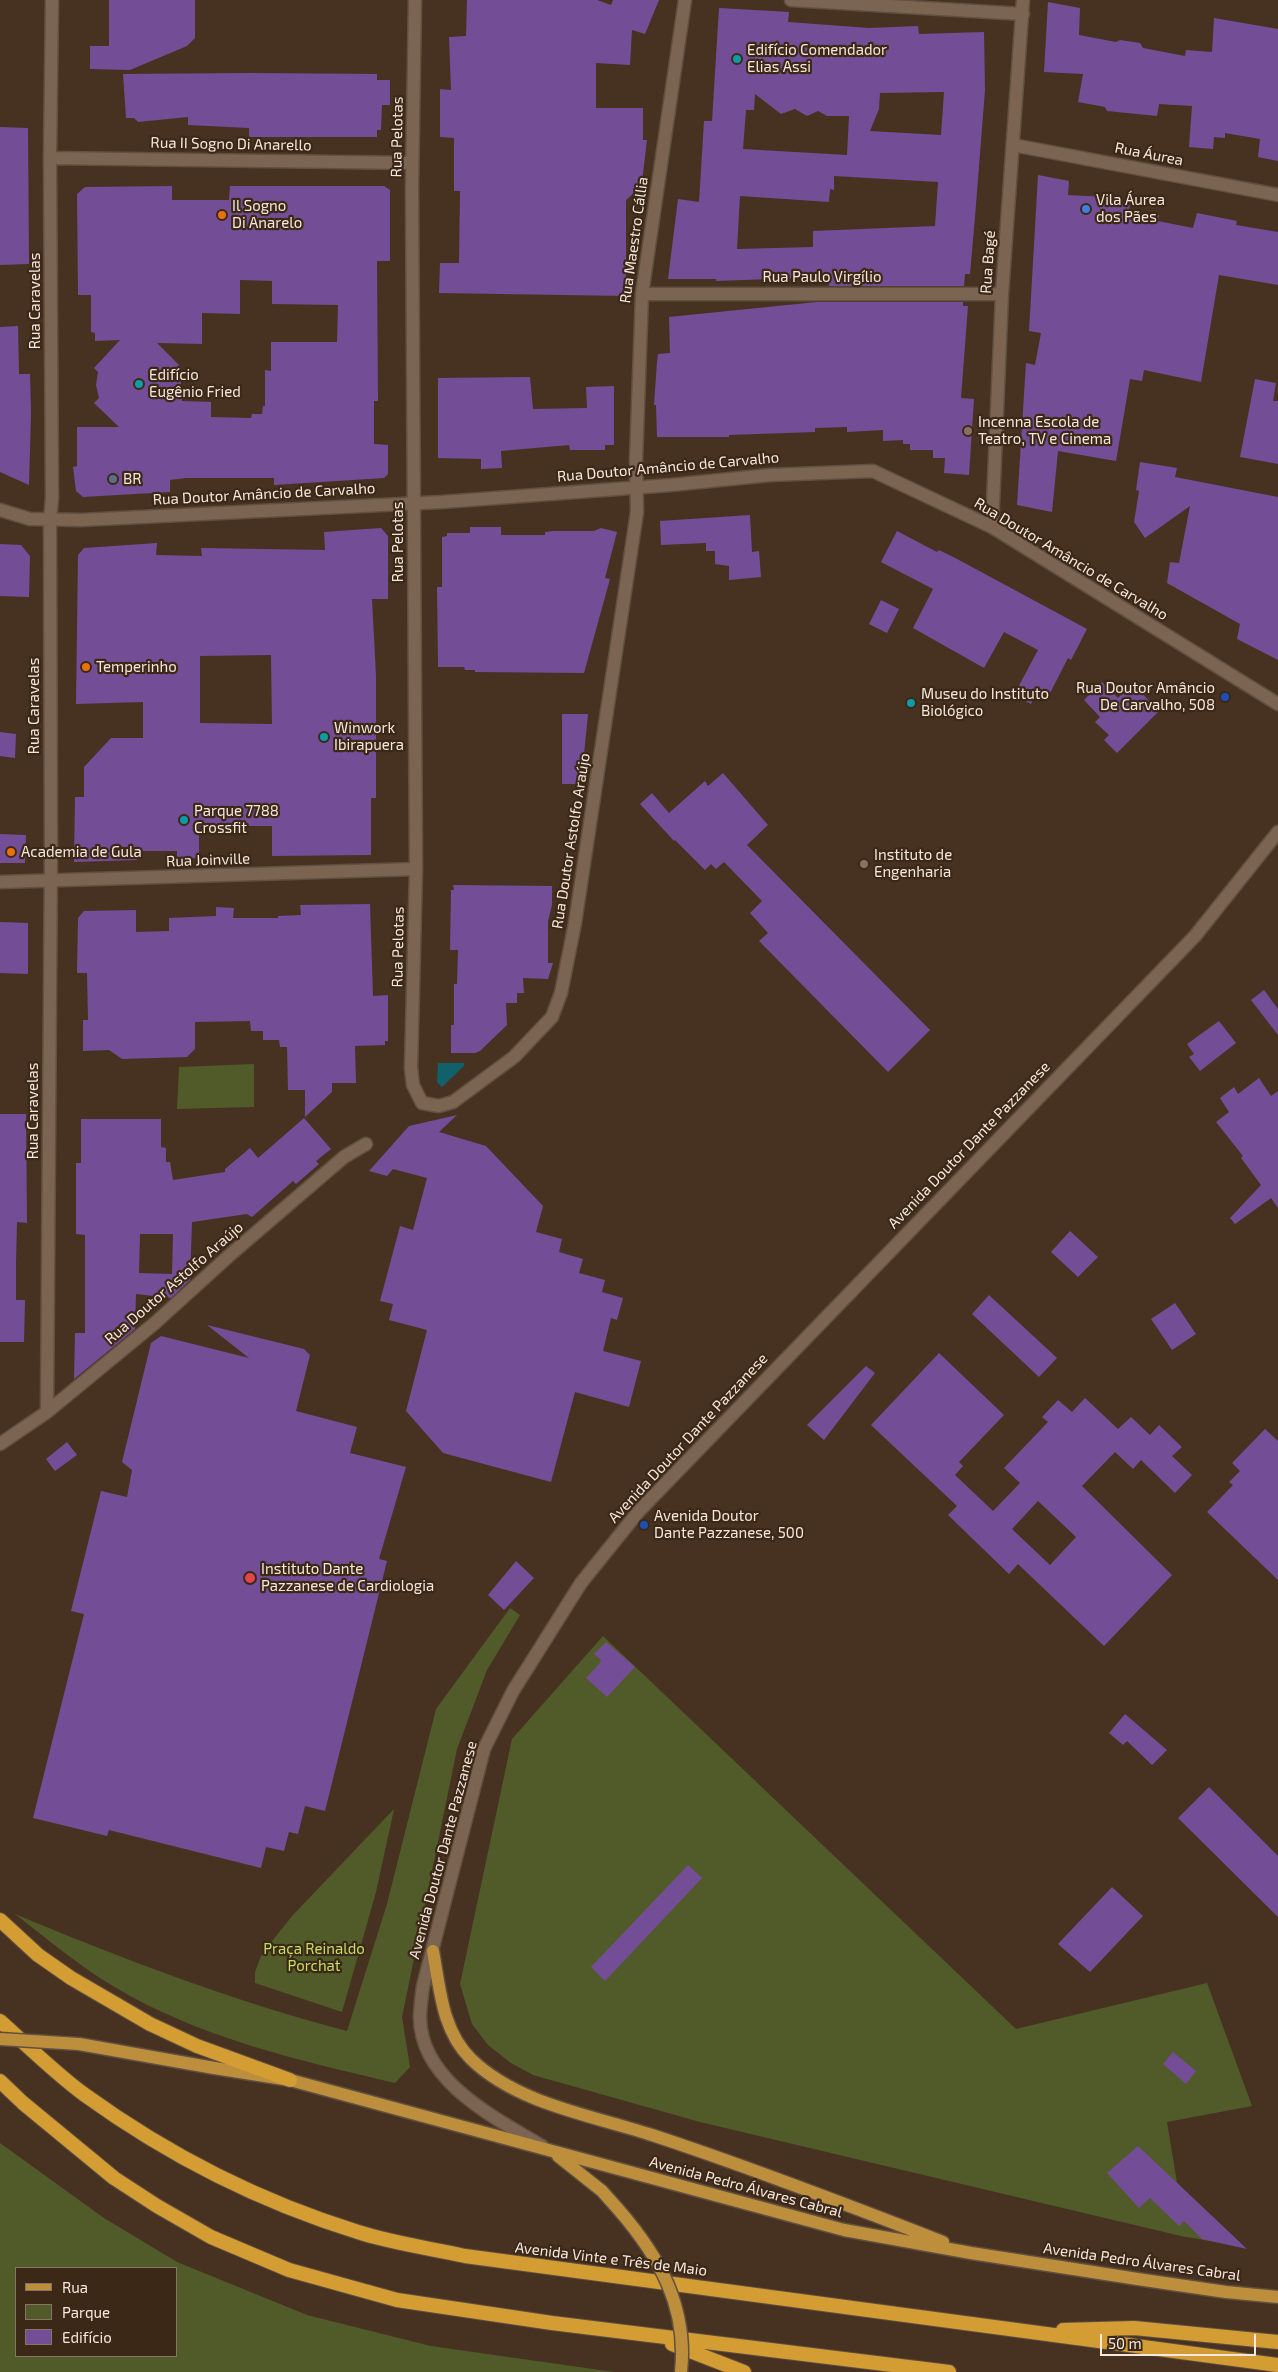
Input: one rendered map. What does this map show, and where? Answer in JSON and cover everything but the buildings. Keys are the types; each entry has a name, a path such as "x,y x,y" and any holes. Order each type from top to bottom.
{"highway":[{"path":"0,1920 9,1930 52,1964 150,2024 197,2046 290,2080"},
{"name":"Avenida Vinte e Três de Maio","path":"0,2021 84,2094 137,2131 239,2186 282,2205 359,2232 465,2256 1278,2365"},
{"path":"0,2080 23,2103 114,2178 157,2206 211,2237 289,2270 397,2300 552,2323 949,2372"},
{"path":"0,2093 23,2103"},
{"path":"1020,2331 1134,2328 1278,2342"},
{"path":"649,2334 744,2372"}],"main road":[{"path":"433,1950 443,2008 450,2029 460,2047 472,2060 494,2076 547,2103 655,2135 971,2253"},
{"name":"Avenida Pedro Álvares Cabral","path":"0,2039 79,2044 290,2080 844,2230 971,2253 1226,2292 1278,2297"},
{"path":"552,2152 602,2191 653,2253 670,2287 681,2340 681,2372"}],"street":[{"name":"Rua Caravelas","path":"46,1412 50,881 50,520 52,498 50,158 52,0"},
{"name":"Rua Pelotas","path":"412,1084 416,870 412,163 415,0"},
{"name":"Rua Maestro Cállia","path":"637,487 642,294 685,0"},
{"path":"791,0 1023,14"},
{"name":"Rua Bagé","path":"992,527 1002,294 1023,0"},
{"name":"Rua Áurea","path":"1013,145 1278,194"},
{"name":"Rua II Sogno Di Anarello","path":"50,158 412,163"},
{"name":"Rua Paulo Virgílio","path":"642,294 1002,294"},
{"name":"Rua Doutor Amâncio de Carvalho","path":"0,510 19,516 50,520 414,503 637,487 770,475 873,471 992,527 1278,704"},
{"name":"Rua Doutor Astolfo Araújo","path":"412,1084 422,1102 439,1106 453,1102 514,1057 552,1017 561,994 575,923 637,512 637,487"},
{"name":"Avenida Doutor Dante Pazzanese","path":"552,2152 478,2108 451,2085 432,2058 423,2036 420,2018 423,1986 484,1749 513,1691 597,1561 639,1511 1195,936 1278,832"},
{"name":"Rua Joinville","path":"0,882 416,870"},
{"name":"Rua Doutor Astolfo Araújo","path":"0,1444 46,1412 155,1323 231,1254 344,1157 366,1144"}],"green space":[{"path":"254,1064 254,1107 177,1109 179,1067"},
{"path":"510,1608 520,1615 487,1670 457,1749 402,2017 410,2067 395,2083 286,2056 180,2020 146,2004 100,1978 15,1914 96,1947 220,1993 347,2031 387,1904 436,1709"},
{"path":"603,1636 1016,2029 1207,1983 1252,2106 1167,2122 1177,2183 1244,2247 1181,2236 700,2122 533,2075 511,2063 488,2045 472,2024 460,1984 512,1739"},
{"name":"Praça Reinaldo Porchat","path":"394,1809 376,1892 342,2012 255,1983 255,1972 261,1956 276,1936 293,1915"},
{"path":"0,2143 104,2218 177,2262 307,2315 431,2346 614,2372 0,2372"}],"water":[{"path":"438,1063 464,1063 464,1066 442,1087 437,1082"}],"place":[{"name":"Edifício Comendador Elias Assi","path":"737,59"},
{"name":"Vila Áurea dos Pães","path":"1086,209"},
{"name":"Il Sogno Di Anarelo","path":"222,215"},
{"name":"Edifício Eugênio Fried","path":"139,384"},
{"name":"Incenna Escola de Teatro, TV e Cinema","path":"968,431"},
{"name":"BR","path":"113,479"},
{"name":"Temperinho","path":"86,667"},
{"name":"Rua Doutor Amâncio De Carvalho, 508","path":"1225,697"},
{"name":"Museu do Instituto Biológico","path":"911,703"},
{"name":"Winwork Ibirapuera","path":"324,737"},
{"name":"Parque 7788 Crossfit","path":"184,820"},
{"name":"Academia de Gula","path":"11,852"},
{"name":"Instituto de Engenharia","path":"864,864"},
{"name":"Avenida Doutor Dante Pazzanese, 500","path":"644,1525"},
{"name":"Instituto Dante Pazzanese de Cardiologia","path":"250,1578"}]}
